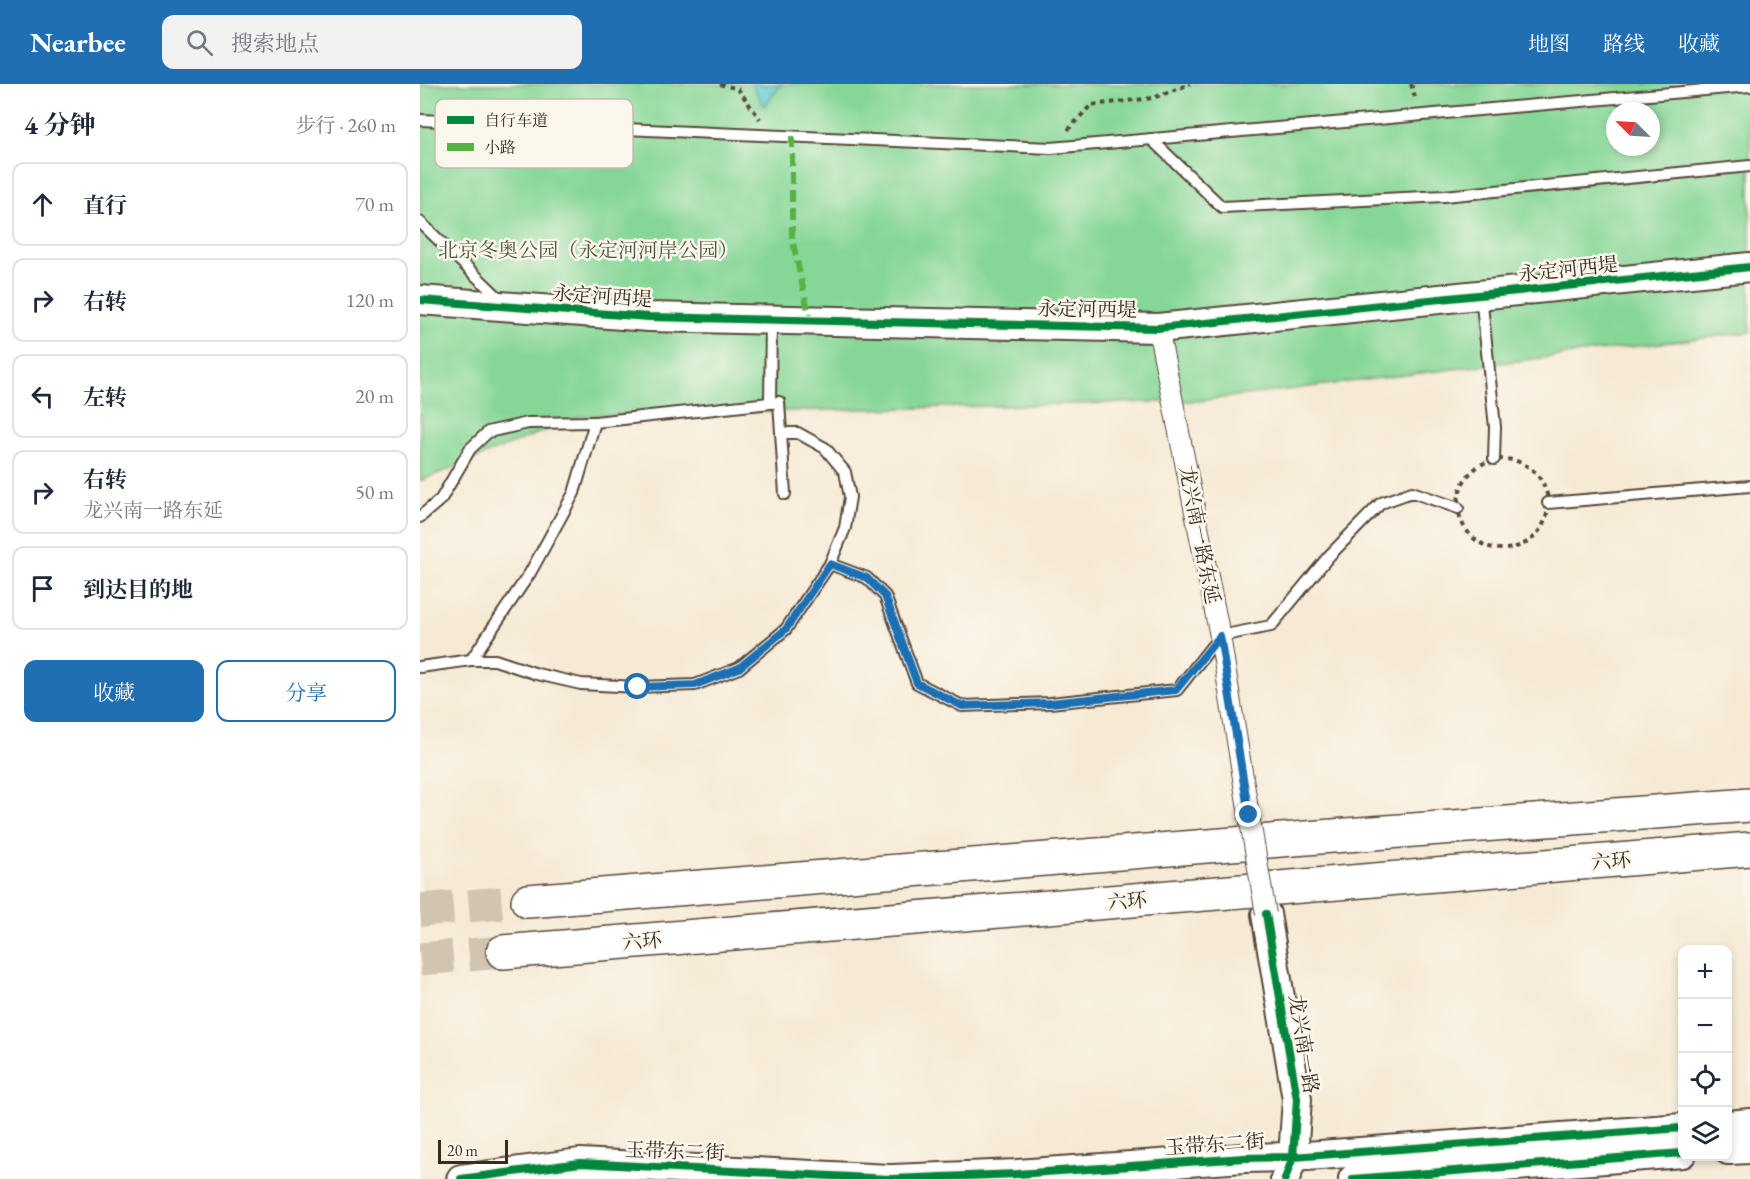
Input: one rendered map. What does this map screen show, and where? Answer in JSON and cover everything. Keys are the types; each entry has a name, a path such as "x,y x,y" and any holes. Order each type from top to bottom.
{"highway":[{"path":"528,901 1750,805"},
{"name":"六环","path":"503,952 1750,849"}],"street":[{"name":"永定河西堤","path":"420,300 649,316 1158,328 1750,267"},
{"name":"龙兴南一路东延","path":"1158,328 1220,636 1249,815"},
{"name":"龙兴南一路","path":"1249,815 1297,1099 1289,1168"},
{"path":"1732,1125 1750,1123"},
{"name":"玉带东二街","path":"461,1179 580,1163 890,1179 1017,1174 1244,1158 1289,1168 1678,1129"},
{"path":"1732,1150 1750,1149"},
{"path":"1353,1179 1678,1153"}],"lane":[{"path":"633,129 1051,148 1750,86"},
{"path":"420,120 435,121"},
{"path":"1151,139 1222,207 1444,196 1750,166"},
{"path":"420,222 508,306"},
{"path":"1481,295 1495,427 1494,459"},
{"path":"770,403 771,319"},
{"path":"420,517 441,500 470,449 488,432 528,423 595,423 779,402 785,494"},
{"path":"471,660 530,573 574,493 595,423"},
{"path":"420,667 471,660 495,660 537,674 581,684 638,687 695,685 739,668 786,629 830,564 845,528 850,497 845,472 825,448 798,433 782,433"},
{"path":"1548,503 1750,486"},
{"path":"830,564 867,578 885,596 917,683 962,706 1050,703 1176,690 1220,636 1271,626 1329,556 1381,503 1412,492 1458,508"}],"path":[{"path":"720,84 738,89 772,135"},
{"path":"1051,148 1091,105 1153,98 1190,84"},
{"path":"1494,459 1521,462 1532,469 1541,478 1548,503 1546,517 1540,530 1525,543 1505,549 1479,542 1468,533 1458,508 1463,482 1472,471 1494,459"}],"green space":[{"name":"北京冬奥公园（永定河河岸公园）","path":"420,84 1750,84 1750,332 1197,401 581,416 420,481"}],"water":[{"path":"752,84 782,84 764,106"}],"tunnel":[{"path":"420,910 528,901"},
{"path":"420,959 503,952"}],"marked path":[{"path":"792,136 792,238 810,320"}],"cycle path":[{"path":"420,300 649,317 1158,328 1750,267"},
{"path":"1266,914 1297,1099 1293,1157 1285,1179"},
{"path":"892,1179 1017,1174 1244,1158 1293,1157 1678,1128"},
{"path":"1353,1179 1678,1153"},
{"path":"461,1179 580,1163 889,1179"}],"route":[{"path":"638,687 695,685 739,668 786,629 830,564 867,578 885,596 917,683 962,706 1050,703 1176,690 1220,636 1249,815"}]}
